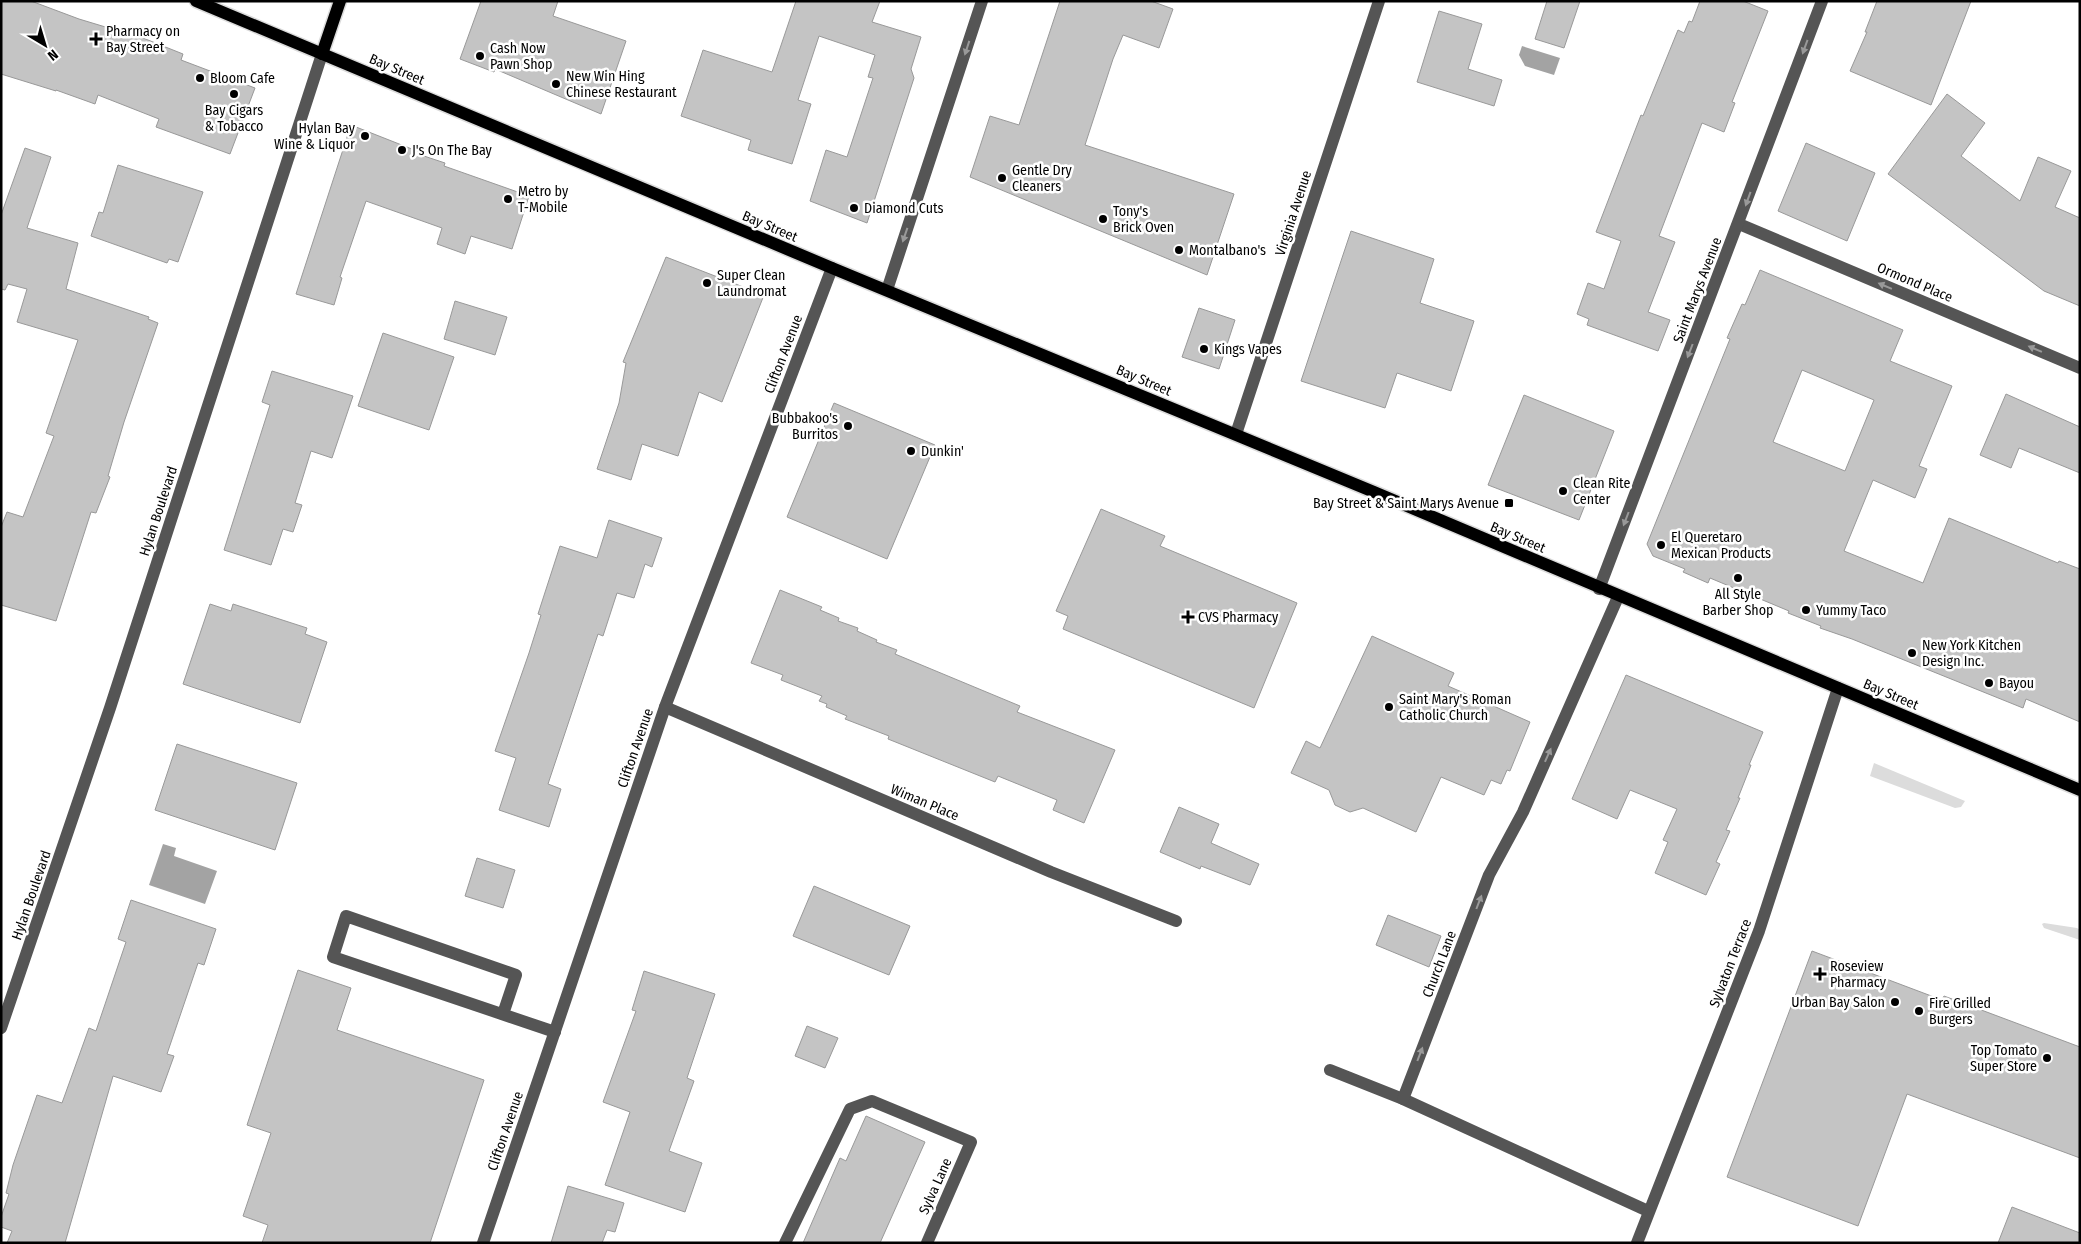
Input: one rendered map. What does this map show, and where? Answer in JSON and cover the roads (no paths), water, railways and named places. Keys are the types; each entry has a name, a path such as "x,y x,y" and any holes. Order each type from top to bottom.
{"main road":[{"name":"Bay Street","path":"196,1 832,268 1236,434 1618,597 2080,790"},
{"name":"Hylan Boulevard","path":"322,54 340,1"}],"street":[{"path":"887,290 982,1"},
{"name":"Virginia Avenue","path":"1236,434 1379,1"},
{"name":"Saint Marys Avenue","path":"1599,588 1739,224 1822,1"},
{"name":"Hylan Boulevard","path":"1,1028 110,708 322,54"},
{"name":"Ormond Place","path":"1739,224 2080,368"},
{"name":"Clifton Avenue","path":"483,1243 665,707 832,268"},
{"name":"Church Lane","path":"1403,1099 1489,876 1522,812 1618,597"},
{"name":"Sylvaton Terrace","path":"1637,1243 1759,931 1838,688"},
{"name":"Wiman Place","path":"665,707 1042,868 1176,921"},
{"path":"503,1014 516,975 346,916 333,957 555,1032"},
{"path":"1330,1070 1403,1099 1648,1211"},
{"name":"Sylva Lane","path":"784,1243 850,1109 872,1101 971,1142 927,1243"}],"place":[{"name":"Pharmacy on Bay Street","path":"96,39"},
{"name":"Cash Now Pawn Shop","path":"480,56"},
{"name":"Bloom Cafe","path":"200,78"},
{"name":"New Win Hing Chinese Restaurant","path":"556,84"},
{"name":"Bay Cigars & Tobacco","path":"234,94"},
{"name":"Hylan Bay Wine & Liquor","path":"365,136"},
{"name":"J's On The Bay","path":"402,150"},
{"name":"Gentle Dry Cleaners","path":"1002,178"},
{"name":"Metro by T-Mobile","path":"508,199"},
{"name":"Diamond Cuts","path":"854,208"},
{"name":"Tony's Brick Oven","path":"1103,219"},
{"name":"Montalbano's","path":"1179,250"},
{"name":"Super Clean Laundromat","path":"707,283"},
{"name":"Kings Vapes","path":"1204,349"},
{"name":"Bubbakoo's Burritos","path":"848,426"},
{"name":"Dunkin'","path":"911,451"},
{"name":"Clean Rite Center","path":"1563,491"},
{"name":"Bay Street & Saint Marys Avenue","path":"1509,503"},
{"name":"El Queretaro Mexican Products","path":"1661,545"},
{"name":"All Style Barber Shop","path":"1738,578"},
{"name":"Yummy Taco","path":"1806,610"},
{"name":"CVS Pharmacy","path":"1188,617"},
{"name":"New York Kitchen Design Inc.","path":"1912,653"},
{"name":"Bayou","path":"1989,683"},
{"name":"Saint Mary's Roman Catholic Church","path":"1389,707"},
{"name":"Roseview Pharmacy","path":"1820,974"},
{"name":"Urban Bay Salon","path":"1895,1002"},
{"name":"Fire Grilled Burgers","path":"1919,1011"},
{"name":"Top Tomato Super Store","path":"2047,1058"}]}
